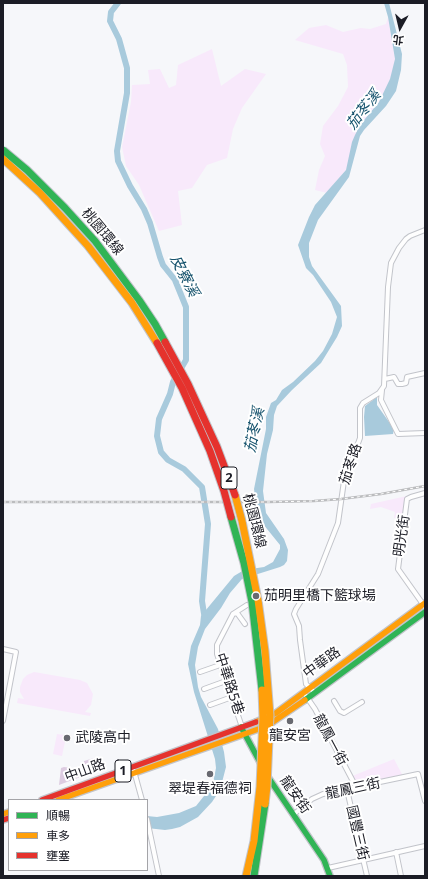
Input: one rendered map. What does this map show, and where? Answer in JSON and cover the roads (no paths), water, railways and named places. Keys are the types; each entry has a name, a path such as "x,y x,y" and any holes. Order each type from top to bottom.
{"main road":[{"name":"桃園環線","path":"3,150 27,170 95,241 139,300 155,324 188,384 217,447 233,489 242,521 258,600 266,656 270,715 267,786 254,876"},
{"name":"桃園環線","path":"3,159 35,188 88,246 111,274 136,309 161,350 185,395 210,451 224,491 244,563 252,602 260,667 263,717 260,787 254,841 246,876"},
{"name":"中華路","path":"205,745 243,730 267,726 425,607"},
{"name":"龍安街","path":"243,730 270,783 314,844 324,860 330,876"},
{"name":"中山路","path":"45,799 205,745"},
{"name":"中山路","path":"61,799 134,770"}],"street":[{"path":"425,230 406,239 391,263 388,287 385,379 381,400 398,434 425,433"},
{"path":"385,379 394,377 398,384 402,384 406,383 407,377 425,373"},
{"name":"茄苳路","path":"313,691 306,684 299,626 294,614 318,574 338,523 344,481 360,438 360,408 363,403 382,390"},
{"name":"明光街","path":"425,493 407,499 398,569 425,607"},
{"path":"233,614 247,605"},
{"path":"233,614 237,613 245,624"},
{"name":"中華路5巷","path":"233,614 217,645 217,654 243,730"},
{"path":"3,649 16,652 3,720"},
{"path":"200,672 220,665"},
{"path":"204,689 226,681"},
{"name":"龍鳳一街","path":"306,696 315,709 356,787"},
{"path":"210,705 232,697"},
{"path":"334,701 340,711 344,713 362,702"},
{"path":"134,770 142,799"},
{"name":"龍鳳三街","path":"293,815 312,799 323,794 348,790 418,774 425,801"},
{"name":"國豐三街","path":"348,790 367,876"},
{"path":"148,823 159,876"},
{"path":"328,868 425,846"},
{"path":"396,852 401,876"}],"water":[{"path":"384,3 389,3 402,54 401,70 396,91 386,106 360,136 349,177 318,220 309,243 309,257 312,266 341,306 342,326 321,363 277,406 274,415 273,430 267,454 263,491 266,513 284,539 288,550 287,561 280,567 242,579 230,593 205,629 198,647 195,665 198,687 201,697 218,729 224,752 226,767 220,790 212,802 198,817 180,827 165,830 148,828 148,816 157,817 179,813 196,806 212,786 216,768 215,759 194,692 188,664 191,646 200,625 201,616 234,576 244,570 264,567 273,562 280,549 280,545 263,524 257,512 254,489 266,429 266,417 271,403 276,400 282,390 293,382 315,361 323,351 332,334 337,317 331,302 313,275 306,268 298,245 315,205 346,170 355,135 360,125 379,102 390,79 395,59 388,17"},
{"path":"377,397 377,405 394,429 393,434 365,436 365,406"}],"waterway":[{"name":"皮寮溪","path":"118,3 111,12 110,21 119,39 127,68 127,93 117,151 118,161 130,186 144,209 163,265 175,280 186,307 186,360 173,382 170,394 159,419 157,436 161,452 168,460 184,469 202,487 208,524 202,601 205,620"}],"railway":[{"path":"3,502 314,501 381,494 425,486"}],"place":[{"name":"茄明里橋下籃球場","path":"256,596"},
{"name":"龍安宮","path":"290,721"},
{"name":"武陵高中","path":"67,738"},
{"name":"翠堤春福德祠","path":"210,774"}],"water label":[{"name":"茄苳溪","path":"364,110"},
{"name":"茄苳溪","path":"255,430"}]}
